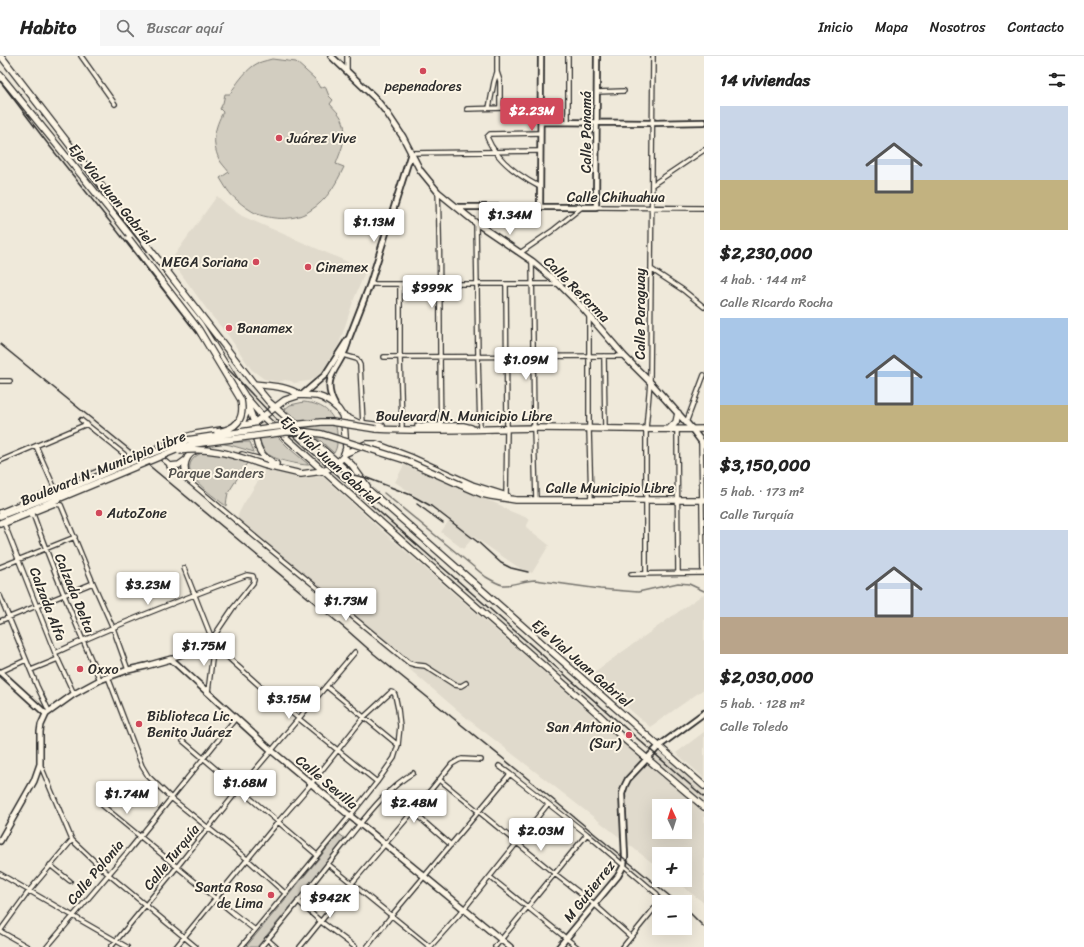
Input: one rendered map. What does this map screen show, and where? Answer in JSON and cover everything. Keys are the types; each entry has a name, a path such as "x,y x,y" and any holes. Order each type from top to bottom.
{"main road":[{"name":"Eje Vial Juan Gabriel","path":"1,56 269,402 704,786"},
{"name":"Calle Reforma","path":"331,56 375,98 387,113 396,126 420,170 438,192 476,223 532,261 559,284 581,306 624,356 650,382 703,443"},
{"name":"Eje Vial Juan Gabriel","path":"0,75 200,324 245,396 263,416 624,738 704,807"},
{"path":"117,219 128,240 200,330 241,400 243,408 242,415 234,425 223,431 187,440"},
{"path":"245,396 254,423 259,448 268,460 286,468 307,472 323,471 330,468 343,456 346,448 344,423 342,415 331,403 317,396 302,394 285,388 254,384"},
{"path":"153,450 196,434 254,423 285,400 302,394"},
{"path":"241,426 248,408"},
{"path":"669,429 676,422 678,413"},
{"path":"342,415 364,424 387,426 467,426 478,429"},
{"name":"Boulevard N. Municipio Libre","path":"56,496 150,454 187,440 266,428 321,422 332,422 384,429 704,429"},
{"name":"Boulevard N. Municipio Libre","path":"1,518 183,447 208,442 286,432 306,432 328,436 405,460 482,494 506,497"},
{"path":"343,456 366,444 376,444 410,457 472,485 506,497"},
{"path":"170,466 179,465 195,451 212,448 221,449 276,464"},
{"path":"169,453 198,450 216,451 301,474 307,472"},
{"path":"343,456 352,465 368,490"},
{"path":"186,460 185,469 187,479"},
{"name":"Calle Municipio Libre","path":"506,497 516,500 703,500"},
{"path":"0,841 34,781 40,764 41,725 48,713 74,694 100,680 128,670 171,659"},
{"name":"Calle Sevilla","path":"171,659 272,751 510,947"}],"street":[{"path":"81,56 115,104"},
{"path":"347,56 347,71"},
{"path":"467,109 502,108 500,82 497,72 497,56"},
{"path":"540,207 541,56"},
{"path":"568,56 568,122"},
{"name":"Calle Panamá","path":"596,207 597,56"},
{"name":"Calle Paraguay","path":"646,573 646,429 650,382 653,56"},
{"path":"490,108 497,72"},
{"path":"597,92 624,91"},
{"path":"540,122 704,122"},
{"path":"540,134 489,135 487,137 505,163 528,181 540,187"},
{"path":"652,185 704,150"},
{"path":"338,409 330,394 329,383 333,372 348,346 349,338 370,284 411,153 540,151"},
{"path":"438,192 440,232 441,426"},
{"name":"Calle Chihuahua","path":"457,207 704,208"},
{"path":"520,253 552,231 582,207"},
{"path":"476,223 478,429"},
{"path":"532,261 536,500"},
{"path":"651,269 683,290 704,307"},
{"path":"370,284 559,284"},
{"path":"400,284 402,426"},
{"path":"506,284 506,497"},
{"path":"589,316 590,500"},
{"path":"302,394 315,385 325,375 349,338"},
{"path":"343,355 358,359 360,365 364,424"},
{"path":"604,356 605,429"},
{"path":"384,357 624,356"},
{"path":"686,422 704,375"},
{"path":"1,380 10,381"},
{"path":"1,518 33,514 56,496 121,462 125,458 124,454 81,420"},
{"path":"0,461 87,424"},
{"path":"677,429 678,573"},
{"path":"631,574 704,573 703,443"},
{"path":"36,446 56,496 75,537 92,583 113,628 128,670"},
{"path":"153,450 237,522 409,663 425,666 455,685 461,686 466,683"},
{"name":"Calzada Delta","path":"33,514 64,595 100,680"},
{"name":"Calzada Alfa","path":"1,518 19,559 55,653 74,694"},
{"path":"0,567 75,537"},
{"path":"184,568 214,644 255,682 377,782"},
{"path":"55,653 83,640 195,595 247,575 253,576 253,583 233,608 212,640 199,649 171,659"},
{"path":"0,621 92,583"},
{"path":"0,596 48,713"},
{"path":"208,692 214,644"},
{"name":"Calle Turquía","path":"111,947 239,790 355,652"},
{"path":"31,670 58,659"},
{"path":"26,660 0,672 48,713"},
{"path":"108,677 142,766 148,776 171,798 247,859 286,894"},
{"path":"326,686 398,745"},
{"path":"176,947 247,859 311,784 364,717 392,692 397,702 400,726 398,745 394,758 350,816 241,947"},
{"name":"M Gutierrez","path":"559,947 618,876 624,865 625,856 622,794 628,779 658,746 704,713"},
{"name":"Calle Polonia","path":"47,947 130,849 236,718"},
{"path":"183,741 317,855"},
{"path":"300,947 320,921 452,764 466,758 481,760"},
{"path":"40,764 72,840 108,874 196,947"},
{"path":"499,766 587,834 655,891 658,897 657,905 623,947"},
{"path":"261,947 360,824 389,791 413,773"},
{"path":"367,947 510,774"},
{"path":"440,780 594,904 631,937"},
{"path":"389,791 451,845"},
{"path":"328,864 430,947 464,909 548,804"},
{"path":"103,806 255,930"},
{"path":"496,947 587,834"},
{"path":"28,947 0,931 29,891 72,840"},
{"path":"50,865 70,881"},
{"path":"0,874 127,947"},
{"path":"490,877 577,947"},
{"path":"298,901 320,921 354,947"},
{"path":"267,939 276,947"}],"shaded area":[{"path":"217,196 242,216 366,270 354,299 339,344 323,370 315,378 309,381 294,383 285,380 279,382 264,379 251,369 228,335 211,315 171,260"},
{"path":"404,465 530,519 526,527 549,545 532,573 521,569 474,537 463,549 441,532 450,519 395,482"},
{"path":"266,468 295,477 307,478 322,476 380,529 688,799 652,799 652,839 692,839 692,802 704,813 704,903 683,887 692,887 692,847 652,847 652,863 469,720 326,598 234,523 243,505"},
{"path":"704,595 704,689 650,727 590,675"},
{"path":"704,732 704,778 676,753"},
{"path":"660,752 704,791 704,802 654,759"}],"green space":[{"name":"Juárez Vive","path":"272,59 296,62 315,79 320,88 325,86 329,96 333,100 330,104 342,119 345,130 344,142 336,164 344,167 334,185 317,206 305,214 292,218 278,218 257,214 234,198 220,178 229,172 219,159 215,147 216,129 223,112 220,109 225,94 230,94 240,79 253,66"},
{"path":"304,402 317,405 328,411 334,421 337,434 337,446 334,453 285,409 290,405"},
{"path":"276,435 308,465 283,461 266,453 259,438"},
{"path":"250,442 254,452 218,443"},
{"name":"Parque Sanders","path":"207,451 215,452 247,463 228,493 226,506 200,485 190,471 192,460 198,455"},
{"path":"339,834 346,839 257,947 246,947"}],"waterway":[{"path":"384,493 486,577 503,585 511,585 535,580 600,589 638,592 678,583 689,584 704,591"}],"railway":[{"path":"0,81 210,350 269,412 301,443 704,797"},
{"path":"0,344 140,458 374,654 669,895"},
{"path":"335,468 349,474 367,478 411,495 431,506 479,543 501,563 511,568 528,572"},
{"path":"417,504 443,523"},
{"path":"692,915 704,927"}],"place":[{"name":"pepenadores","path":"423,71"},
{"name":"Juárez Vive","path":"279,138"},
{"name":"MEGA Soriana","path":"256,262"},
{"name":"Cinemex","path":"308,267"},
{"name":"Banamex","path":"229,328"},
{"name":"AutoZone","path":"99,513"},
{"name":"Oxxo","path":"80,669"},
{"name":"Biblioteca Lic. Benito Juárez","path":"139,724"},
{"name":"San Antonio (Sur)","path":"629,735"},
{"name":"Santa Rosa de Lima","path":"271,895"}]}
